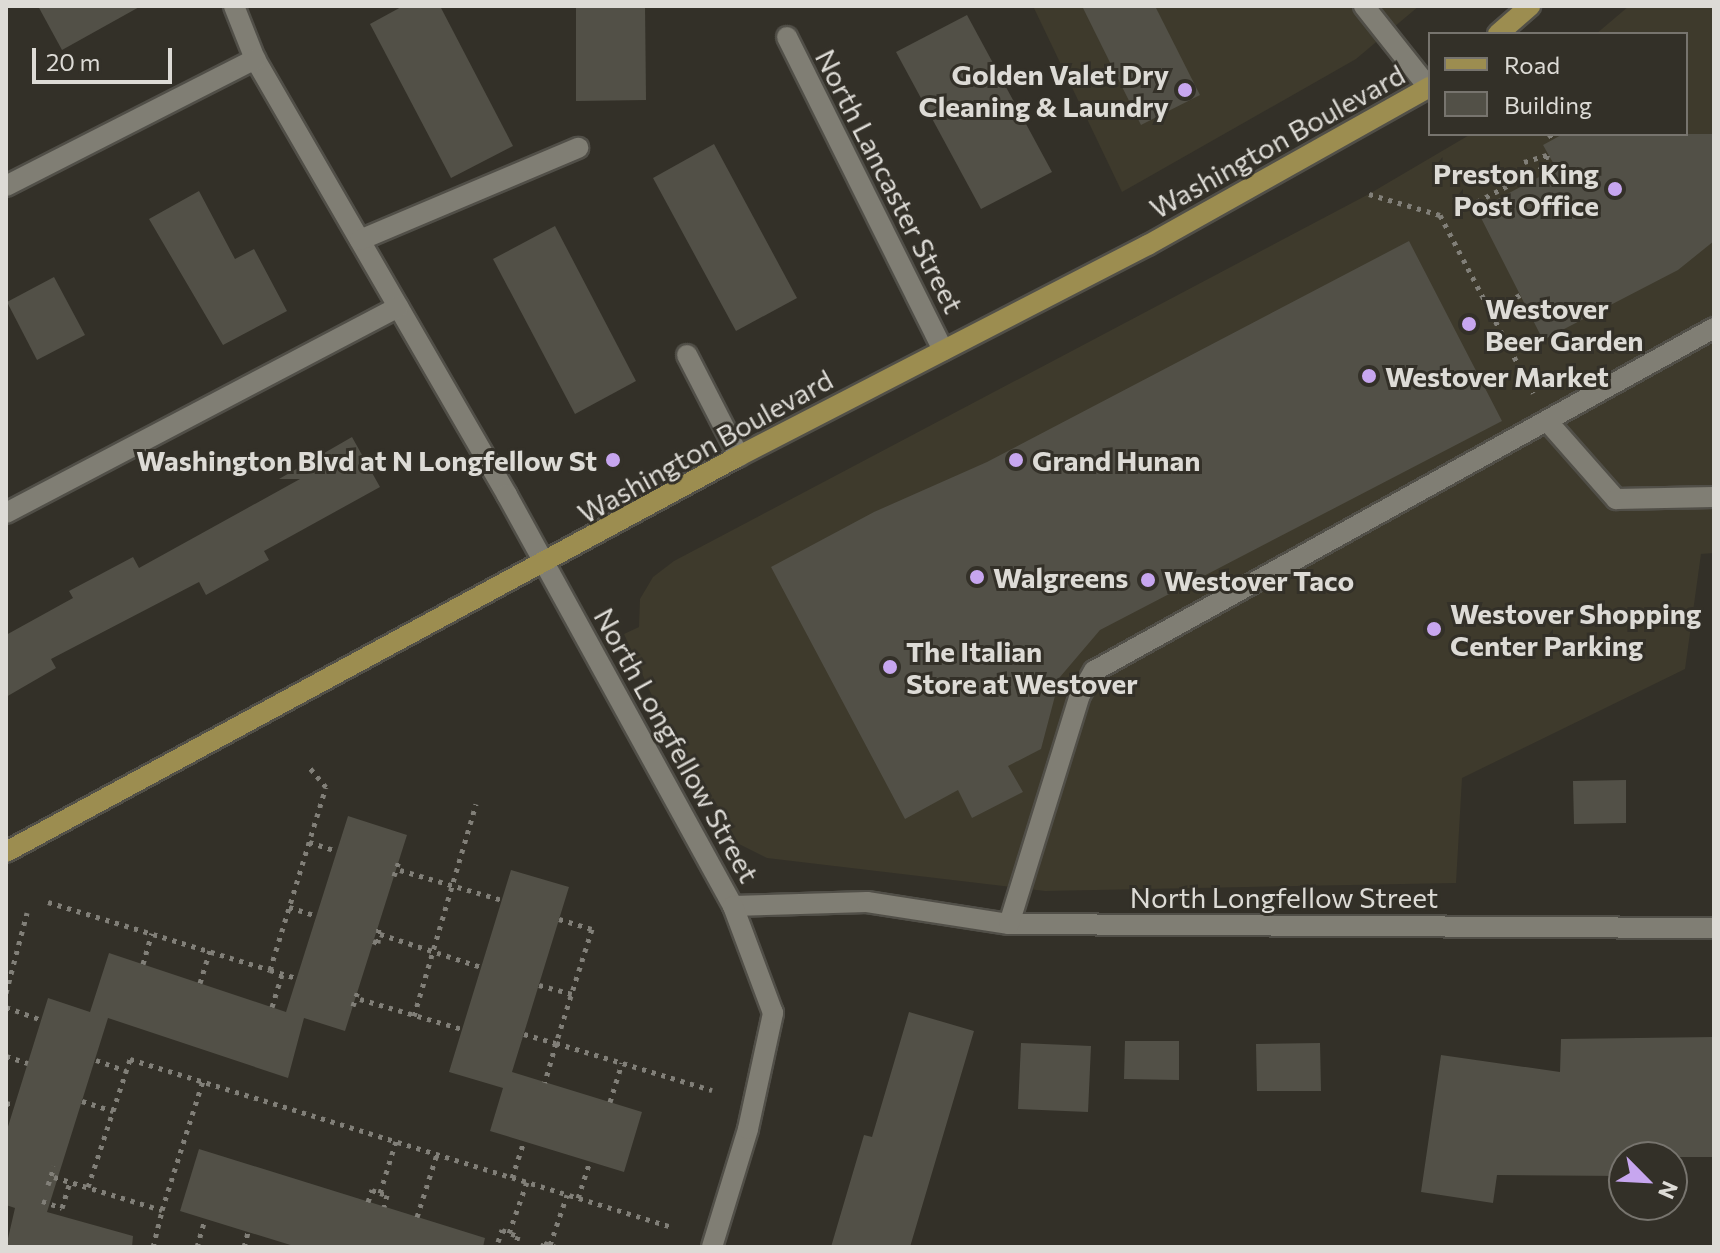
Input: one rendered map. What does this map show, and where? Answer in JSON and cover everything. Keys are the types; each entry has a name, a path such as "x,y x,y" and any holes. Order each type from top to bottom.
{"main road":[{"path":"1500,32 1530,6"},
{"name":"Washington Boulevard","path":"6,852 545,565 739,456 1161,238 1428,89"}],"street":[{"name":"North Longfellow Street","path":"234,6 255,59 545,565 733,906 867,902 1009,924 1714,928"},
{"path":"1364,6 1428,87"},
{"name":"North Lancaster Street","path":"787,37 943,350"},
{"path":"6,186 255,59"},
{"path":"360,240 578,148"},
{"path":"6,513 398,307"},
{"path":"1009,924 1080,695 1094,671 1714,328"},
{"path":"687,355 739,456"},
{"path":"1548,422 1616,499 1714,497"},
{"path":"712,1247 748,1129 773,1013 733,906"}],"path":[{"path":"1455,197 1459,211 1542,168 1548,154 1524,162"},
{"path":"1369,194 1440,215 1548,422"},
{"path":"1490,311 1520,295"},
{"path":"270,970 326,787 309,767"},
{"path":"414,1016 476,804"},
{"path":"309,842 337,851"},
{"path":"399,861 400,870"},
{"path":"400,870 502,900"},
{"path":"394,876 400,870"},
{"path":"48,902 297,978"},
{"path":"289,907 317,916"},
{"path":"6,993 27,913"},
{"path":"545,1082 592,929 559,919"},
{"path":"373,941 378,943 379,926"},
{"path":"143,964 152,933"},
{"path":"380,934 481,967"},
{"path":"200,983 210,951"},
{"path":"272,1007 282,974"},
{"path":"539,985 572,994"},
{"path":"358,991 360,999"},
{"path":"360,999 462,1029"},
{"path":"353,1006 360,999"},
{"path":"6,1007 42,1020"},
{"path":"524,1034 712,1090"},
{"path":"6,1056 28,1063"},
{"path":"88,1187 130,1059 672,1227"},
{"path":"96,1060 126,1071"},
{"path":"610,1102 622,1063"},
{"path":"153,1247 203,1081"},
{"path":"82,1101 113,1111"},
{"path":"6,1103 15,1105"},
{"path":"380,1193 396,1141"},
{"path":"512,1178 524,1142"},
{"path":"417,1217 437,1154"},
{"path":"578,1198 590,1162"},
{"path":"48,1185 54,1177 54,1166"},
{"path":"54,1177 162,1210"},
{"path":"42,1201 62,1208 70,1182"},
{"path":"509,1233 527,1182"},
{"path":"368,1202 372,1190 387,1195 384,1207"},
{"path":"542,1247 553,1246 567,1195"},
{"path":"197,1247 205,1219"},
{"path":"498,1242 502,1230 518,1236 515,1247"},
{"path":"244,1247 248,1232"}],"shaded area":[{"path":"1033,6 1419,6 1356,59 1122,192"},
{"path":"1629,6 1714,6 1714,553 1701,554 1685,669 1462,778 1456,883 1045,891 767,858 739,844 664,722 624,634 639,627 640,599 653,577 674,561 1369,194 1468,136 1688,136 1688,32 1598,32"}],"building":[{"path":"38,6 141,6 62,50"},
{"path":"403,6 440,6 513,146 451,178 370,24"},
{"path":"576,6 645,6 646,100 576,101"},
{"path":"1082,6 1155,6 1200,95 1141,125"},
{"path":"967,15 1052,172 981,209 896,52"},
{"name":"Preston King Post Office","path":"1714,134 1714,241 1678,270 1543,340 1477,210 1556,168 1543,145 1559,136"},
{"path":"714,144 797,298 736,331 653,178"},
{"path":"199,191 235,259 254,249 287,311 223,345 149,219"},
{"path":"555,226 636,381 575,414 493,259"},
{"path":"1409,241 1502,421 1100,630 1060,677 1041,749 1008,766 1023,792 972,818 958,790 905,819 771,567 874,512 987,462"},
{"path":"54,277 85,335 37,360 7,302"},
{"path":"352,437 380,487 264,551 269,560 206,595 199,582 51,659 56,668 6,697 6,635 73,598 69,591 133,557 139,568 300,479 279,479"},
{"path":"1626,780 1626,823 1574,824 1573,781"},
{"path":"348,816 407,835 345,1031 304,1018 288,1078 108,1018 47,1212 133,1236 132,1247 6,1247 15,1208 6,1205 6,1133 48,998 90,1012 109,953 286,1012"},
{"path":"511,870 569,887 512,1072 642,1112 624,1172 490,1131 503,1088 449,1072"},
{"path":"909,1012 974,1031 910,1247 831,1247 864,1135 872,1137"},
{"path":"1714,1037 1714,1157 1688,1157 1688,1141 1608,1141 1608,1176 1497,1175 1493,1203 1421,1192 1441,1055 1560,1072 1561,1039"},
{"path":"1125,1041 1179,1041 1179,1080 1124,1079"},
{"path":"1021,1043 1091,1046 1088,1112 1018,1109"},
{"path":"1320,1043 1321,1091 1257,1091 1256,1044"},
{"path":"199,1149 485,1238 483,1247 297,1247 180,1211"}],"place":[{"name":"Golden Valet Dry Cleaning & Laundry","path":"1185,90"},
{"name":"Preston King Post Office","path":"1615,189"},
{"name":"Westover Beer Garden","path":"1469,324"},
{"name":"Westover Market","path":"1369,376"},
{"name":"Washington Blvd at N Longfellow St","path":"613,460"},
{"name":"Grand Hunan","path":"1016,460"},
{"name":"Walgreens","path":"977,577"},
{"name":"Westover Taco","path":"1148,580"},
{"name":"Westover Shopping Center Parking","path":"1434,629"},
{"name":"The Italian Store at Westover","path":"890,667"}]}
